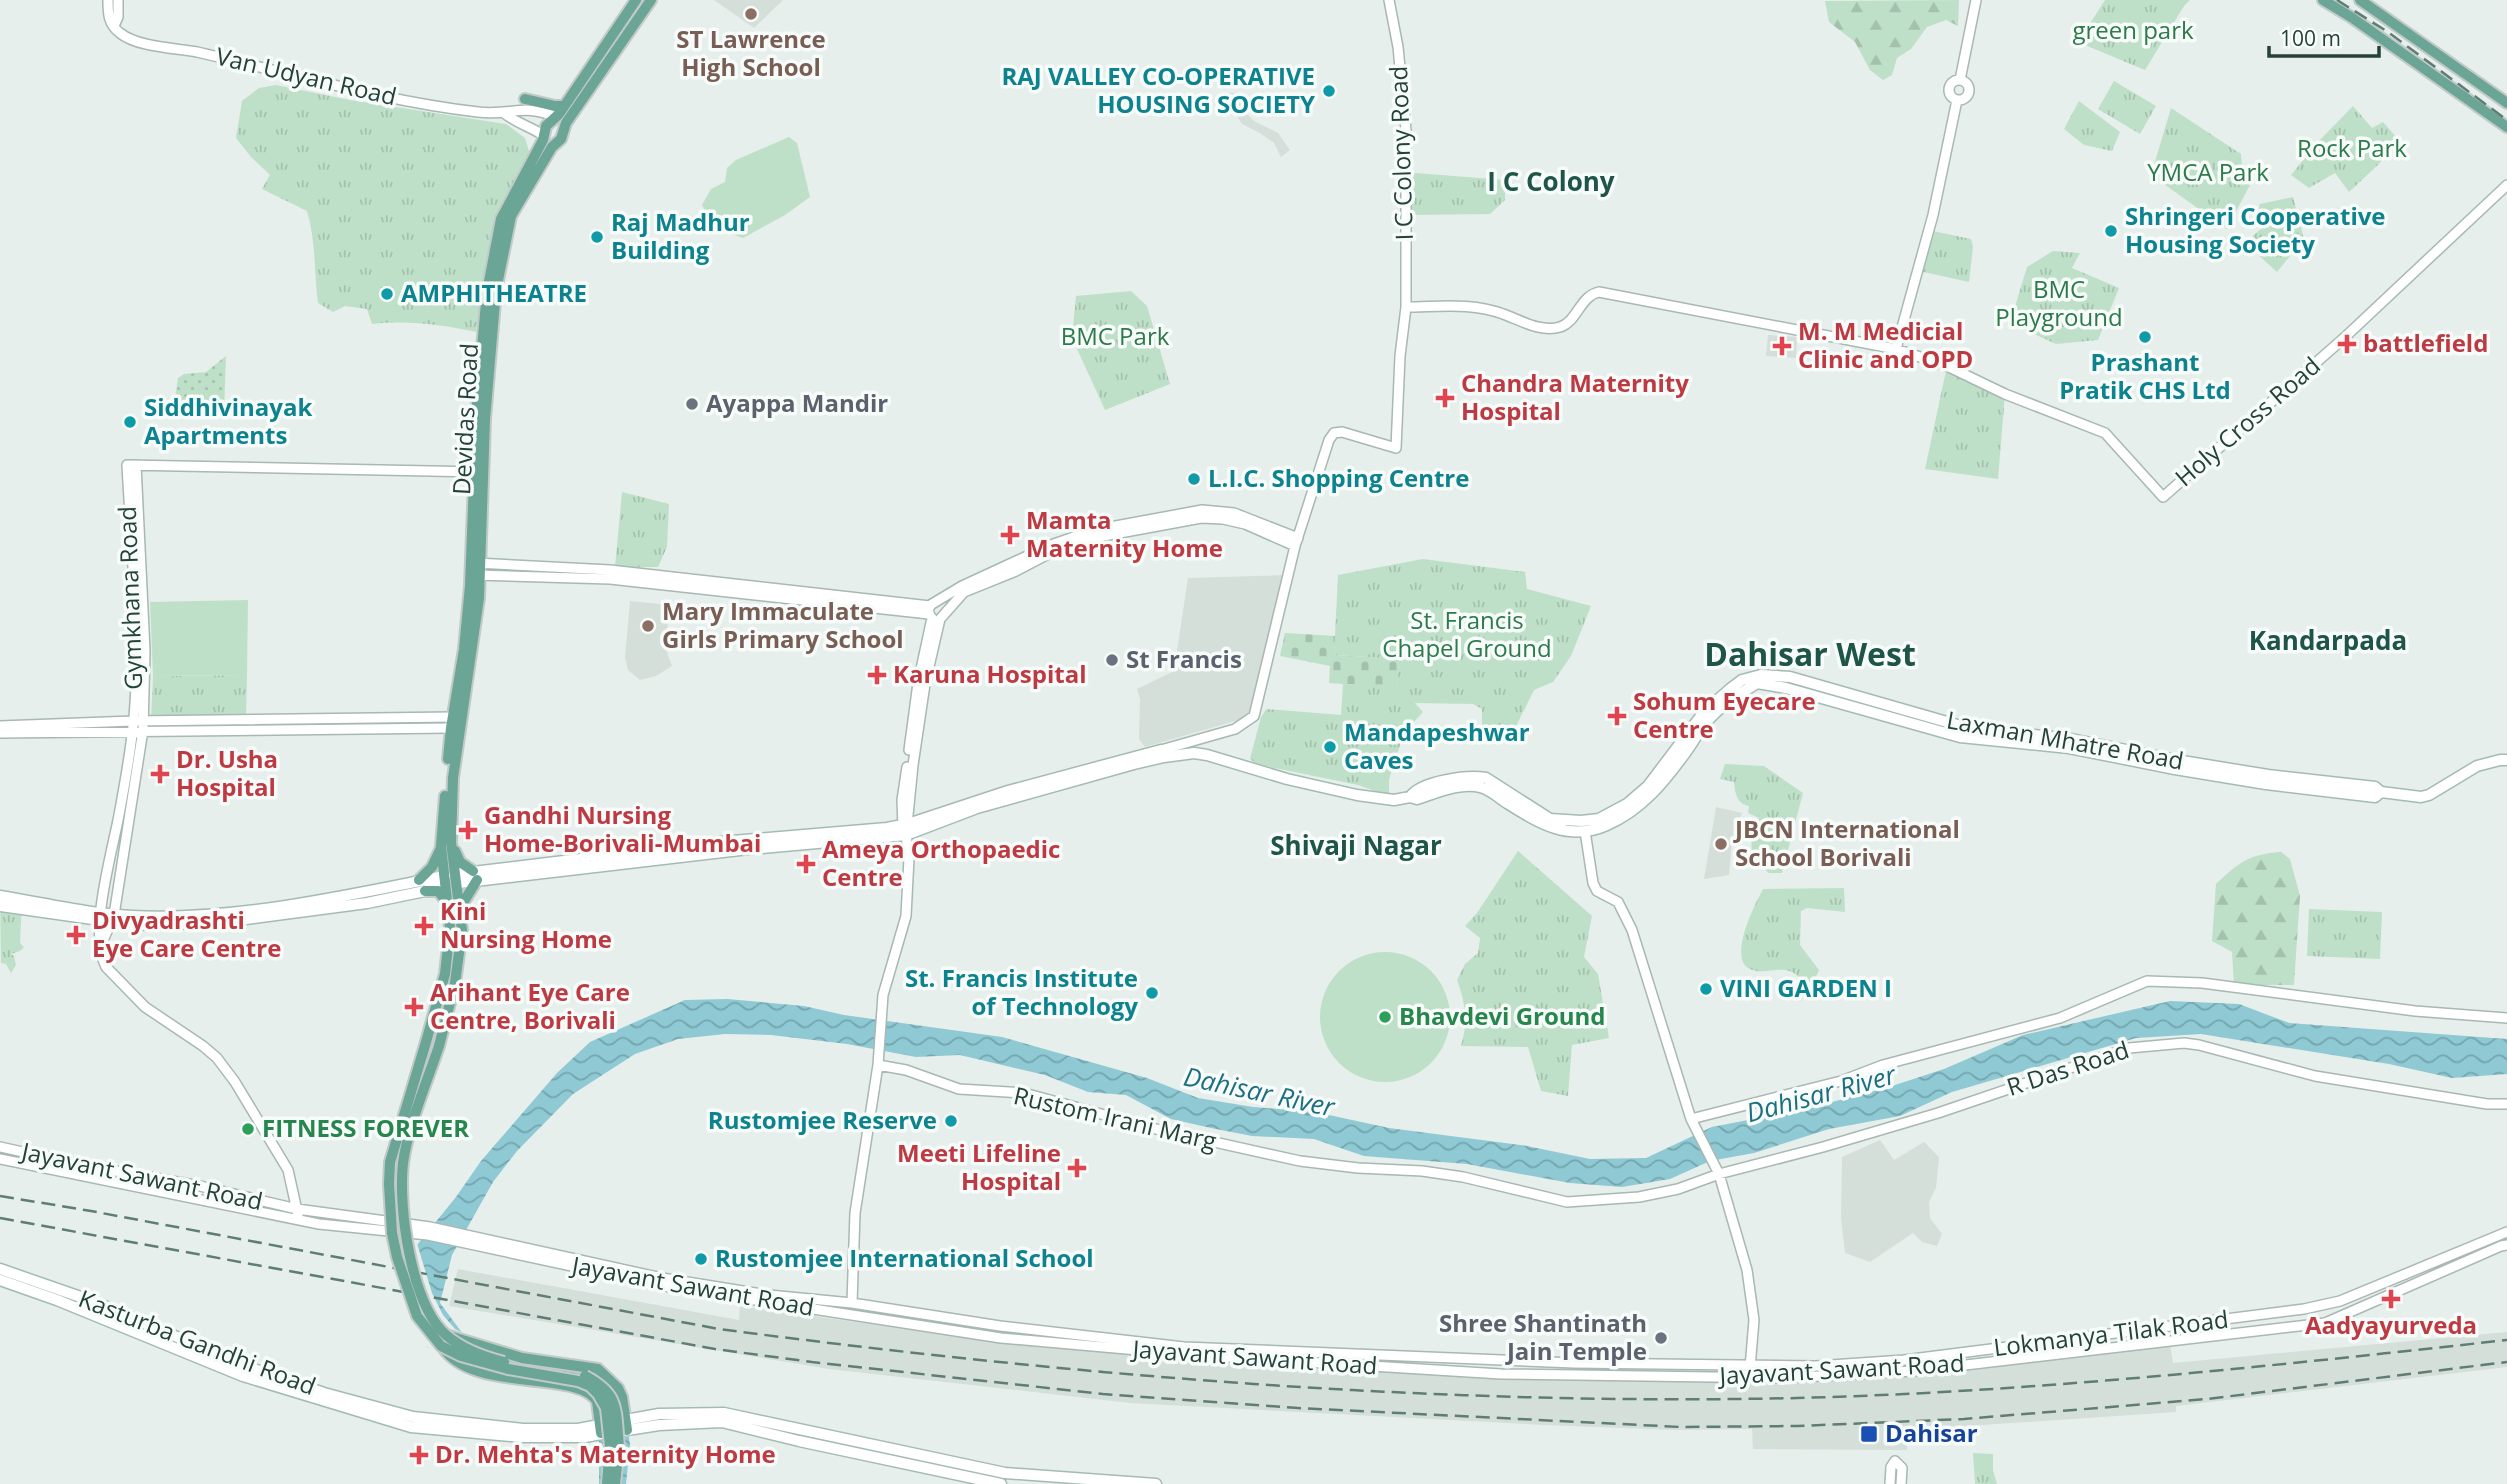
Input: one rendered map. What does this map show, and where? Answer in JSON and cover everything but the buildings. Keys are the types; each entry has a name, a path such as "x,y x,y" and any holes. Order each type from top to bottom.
{"main road":[{"name":"Devidas Road","path":"446,844 456,756 475,639 482,338 494,247 502,219 546,141 546,125 564,106 636,0"},
{"name":"Devidas Road","path":"546,141 561,139 566,123 651,0"},
{"path":"2323,0 2507,127"},
{"path":"2360,0 2507,103"},
{"path":"525,99 552,106 564,106"},
{"path":"556,117 566,123"},
{"name":"Devidas Road","path":"451,879 446,844 452,723 476,569"},
{"name":"Laxman Mhatre Road","path":"1410,797 1415,789 1476,776 1486,778 1550,819 1599,819 1627,804 1648,786 1704,712 1742,680 1761,675 1790,677 1968,728 2071,739 2176,760 2268,775 2375,787 2381,792 2421,797 2429,795 2477,766 2507,760"},
{"name":"Laxman Mhatre Road","path":"100,917 113,919 243,911 373,890 422,886 451,879 740,850 906,828 1163,754 1208,755 1287,779 1357,795 1394,800 1410,797 1418,799 1466,785 1479,786 1545,827 1562,831 1585,831 1604,827 1634,812 1677,764 1710,718 1757,683 1786,688 1960,737 2069,748 2266,784 2375,797 2381,792"},
{"path":"2494,763 2507,766"},
{"path":"448,904 438,891 422,886 446,844 475,876 460,908"},
{"path":"451,879 445,974 390,1162 392,1233 397,1257 417,1316 474,1362 578,1381 590,1386 598,1394 606,1408 610,1446 607,1484"},
{"path":"451,879 460,908 462,930 456,983 405,1156 403,1205 409,1256 432,1318 451,1358 491,1374 584,1388 597,1401 595,1430"},
{"path":"0,896 100,917"},
{"path":"0,906 100,917"},
{"name":"Kasturba Gandhi Road","path":"0,1269 88,1299 221,1357 324,1393 413,1417 472,1427"},
{"name":"Kasturba Gandhi Road","path":"0,1280 83,1310 243,1376 411,1427 595,1430 626,1425 646,1416 724,1413 1005,1473 1156,1484"},
{"path":"83,1310 88,1299"},
{"path":"444,1340 522,1358 598,1369 618,1388 626,1425 645,1428 722,1422 1001,1484"},
{"path":"444,1340 480,1355 514,1364 584,1376 608,1390 614,1402 619,1446 615,1484"}],"street":[{"path":"108,0 108,17 114,26"},
{"path":"114,26 118,17 118,0"},
{"name":"I C Colony Road","path":"1296,542 1329,440 1334,433 1342,432 1396,448 1400,356 1406,307 1406,130 1398,47 1390,0"},
{"path":"1960,80 1976,0"},
{"name":"Van Udyan Road","path":"114,26 118,32 133,41 195,52 419,103 478,112 504,113 534,109 556,117"},
{"path":"1960,80 1967,85 1969,91 1963,99 1957,100 1951,97 1949,88 1953,82 1960,80"},
{"path":"1896,349 1933,215 1957,100"},
{"name":"Van Udyan Road","path":"504,113 513,120 523,122 546,141"},
{"name":"Holy Cross Road","path":"1406,307 1475,307 1501,313 1537,327 1558,328 1565,325 1588,297 1599,292 1896,349 1947,366 2005,394 2105,433 2163,498 2344,338 2507,185"},
{"name":"Gymkhana Road","path":"138,726 131,465 479,472"},
{"path":"852,1303 855,1213 878,1065 883,995 906,916 909,858 902,800 918,683 936,612 964,592 1016,571 1054,551 1098,537 1201,518 1245,524 1296,542 1254,716 1235,729 1163,754"},
{"path":"476,569 610,570 678,582 936,612"},
{"path":"0,726 138,726 317,731 452,723"},
{"path":"0,733 138,726"},
{"path":"138,726 100,917 100,948 106,967 145,1007 217,1058 288,1170 298,1220"},
{"path":"100,948 113,919 131,814 138,726"},
{"path":"120,813 131,814"},
{"path":"1585,831 1593,883 1597,891 1618,902 1632,930 1691,1119 1717,1170 1747,1270 1754,1320 1750,1378"},
{"path":"1691,1119 1841,1081 1883,1065 2060,1018 2147,981 2202,983 2415,1011 2507,1018"},
{"name":"R Das Road","path":"1717,1170 1926,1116 2129,1048 2143,1046 2184,1043 2199,1045 2315,1076 2487,1104 2507,1104"},
{"name":"Rustom Irani Marg","path":"878,1065 906,1070 959,1089 1024,1093 1156,1129 1300,1161 1463,1177 1567,1202 1639,1197 1678,1189 1717,1170"},
{"name":"Jayavant Sawant Road","path":"0,1147 200,1186 297,1209 429,1231 662,1278 769,1295 852,1303 1000,1326 1184,1347 1574,1363"},
{"name":"Jayavant Sawant Road","path":"0,1160 319,1224 429,1231"},
{"name":"Lokmanya Tilak Road","path":"1574,1363 1816,1366 1904,1360 2325,1306 2507,1232"},
{"name":"Jayavant Sawant Road","path":"475,1240 664,1286 1002,1338 1194,1355 1501,1374 1750,1378 1914,1371 2325,1323 2507,1245"},
{"path":"1890,1484 1891,1467 1895,1461 1902,1468 1901,1484"}],"shaded area":[{"name":"ST Lawrence High School","path":"714,0 783,0 754,28"},
{"path":"1227,93 1242,93 1245,112 1254,121 1278,133 1290,150 1281,157 1274,143 1242,124 1227,102"},
{"name":"M. M Medicial Clinic and OPD","path":"1768,335 1797,337 1796,358 1766,356"},
{"path":"1284,575 1252,711 1239,720 1145,747 1139,739 1140,699 1137,689 1174,671 1188,578"},
{"name":"Mary Immaculate Girls Primary School","path":"630,601 670,605 665,647 672,666 656,676 640,680 628,670 625,657"},
{"name":"JBCN International School Borivali","path":"1716,807 1742,813 1732,841 1729,875 1704,879"},
{"path":"1880,1140 1894,1160 1924,1142 1939,1157 1936,1188 1929,1202 1930,1218 1942,1234 1937,1246 1922,1242 1913,1233 1870,1262 1845,1253 1841,1218 1842,1157"},
{"path":"458,1269 739,1320 740,1306 978,1339 1256,1366 1489,1377 1756,1383 1941,1372 2170,1344 2173,1363 2507,1332 2507,1367 2176,1406 2176,1412 1907,1430 1907,1450 1753,1449 1752,1429 1675,1430 1544,1425 1130,1403 829,1369 449,1306"}],"green space":[{"path":"1959,0 1958,26 1946,20 1927,27 1911,49 1897,58 1892,75 1883,80 1870,70 1855,42 1829,22 1825,1"},
{"name":"green park","path":"2105,0 2190,0 2145,70 2085,45 2080,39"},
{"path":"2114,81 2156,106 2140,134 2098,109"},
{"path":"276,85 350,100 506,124 525,138 530,154 494,224 476,332 425,324 372,324 367,309 345,306 333,312 318,303 307,211 262,189 270,175 236,138 242,101 259,88"},
{"path":"2079,101 2120,132 2112,151 2084,145 2064,129"},
{"name":"Rock Park","path":"2353,106 2372,128 2383,122 2398,139 2379,164 2349,192 2335,173 2309,188 2291,175 2316,144"},
{"name":"YMCA Park","path":"2171,108 2241,154 2243,177 2252,181 2227,229 2151,175"},
{"path":"789,137 797,143 810,197 785,215 743,238 718,227 702,205 711,189 725,182 727,168 736,160"},
{"path":"1410,174 1505,180 1505,200 1490,214 1408,215"},
{"path":"2293,197 2304,239 2277,272 2245,243 2263,227 2258,211 2260,204"},
{"path":"1933,231 1971,239 1973,247 1969,282 1919,271"},
{"name":"BMC Playground","path":"2053,251 2080,253 2072,268 2119,288 2098,340 2056,344 2010,323 2027,267"},
{"name":"BMC Park","path":"1131,291 1147,306 1170,384 1105,410 1072,338 1076,296"},
{"path":"226,356 224,412 173,412 178,378 184,374 206,372"},
{"path":"1947,366 2005,394 1998,479 1925,469"},
{"path":"622,492 669,504 667,547 658,567 615,567"},
{"name":"St. Francis Chapel Ground","path":"1423,559 1525,572 1527,589 1591,606 1571,656 1553,682 1534,690 1509,740 1482,730 1482,709 1473,704 1415,703 1423,712 1404,733 1389,779 1389,796 1358,785 1256,764 1250,759 1261,717 1267,709 1341,715 1343,684 1397,687 1400,659 1334,655 1338,575"},
{"path":"248,600 247,675 153,676 150,602"},
{"path":"1285,633 1336,636 1334,655 1401,659 1397,688 1329,683 1330,666 1280,656"},
{"path":"247,675 246,718 151,720 153,676"},
{"path":"1725,764 1764,766 1803,793 1782,873 1769,873 1753,854 1753,834 1759,818 1748,813 1749,806 1739,800 1734,782 1720,779"},
{"path":"1518,851 1592,916 1584,957 1598,974 1609,1038 1572,1045 1568,1096 1541,1091 1528,1047 1461,1046 1465,1013 1457,980 1465,964 1478,953 1480,938 1465,926 1477,913"},
{"path":"2281,852 2290,859 2300,896 2294,985 2234,985 2232,952 2212,941 2216,884 2231,870 2252,857"},
{"path":"1844,888 1845,912 1807,908 1801,911 1800,945 1819,970 1813,983 1789,971 1755,971 1744,963 1741,954 1745,931 1763,889"},
{"path":"0,896 22,901 20,943 24,947 11,954 16,965 11,973 6,964 1,963"},
{"path":"2309,909 2382,912 2380,959 2307,956"},
{"name":"Bhavdevi Ground","path":"1385,952 1410,957 1431,971 1445,992 1450,1017 1445,1042 1431,1063 1410,1077 1385,1082 1360,1077 1339,1063 1325,1042 1320,1017 1325,992 1339,971 1360,957"},
{"path":"1973,1453 1993,1454 1993,1470 1997,1484 1975,1484"}],"water":[{"path":"727,999 804,1006 844,1015 1002,1037 1147,1078 1198,1098 1253,1107 1315,1112 1389,1128 1527,1146 1590,1159 1646,1158 1712,1127 1805,1109 1886,1088 1944,1069 2023,1035 2170,1001 2239,1004 2289,1023 2507,1039 2507,1074 2452,1078 2389,1064 2201,1034 2136,1038 1952,1092 1900,1116 1829,1129 1754,1153 1710,1161 1670,1179 1622,1187 1570,1183 1467,1164 1364,1156 1314,1139 1252,1136 1211,1128 1171,1119 1126,1095 1088,1092 1045,1075 960,1055 916,1057 847,1044 771,1035 725,1034 678,1039 635,1054 573,1094 517,1151 493,1182 452,1255 440,1303 463,1334 496,1346 539,1356 591,1362 621,1382 630,1445 626,1484 599,1484 595,1402 570,1390 527,1387 466,1370 427,1347 407,1300 413,1250 481,1161 557,1073 590,1042 685,1000"}],"pier":[{"path":"416,1240 432,1293 443,1315 455,1329 476,1339 463,1369 435,1354 420,1340 404,1300 410,1249"}],"railway":[{"path":"2337,0 2388,32 2507,120"},
{"path":"0,1196 719,1329 1122,1374 1391,1392 1662,1399 1886,1395 2064,1384 2507,1340"},
{"path":"0,1218 715,1349 1103,1394 1298,1408 1681,1427 1797,1426 1964,1419 2207,1399 2507,1362"}],"place":[{"name":"ST Lawrence High School","path":"751,14"},
{"name":"RAJ VALLEY CO-OPERATIVE HOUSING SOCIETY","path":"1329,91"},
{"name":"Shringeri Cooperative Housing Society","path":"2111,231"},
{"name":"Raj Madhur Building","path":"597,237"},
{"name":"AMPHITHEATRE","path":"387,294"},
{"name":"Prashant Pratik CHS Ltd","path":"2145,337"},
{"name":"battlefield","path":"2347,344"},
{"name":"M. M Medicial Clinic and OPD","path":"1782,346"},
{"name":"Chandra Maternity Hospital","path":"1445,398"},
{"name":"Ayappa Mandir","path":"692,404"},
{"name":"Siddhivinayak Apartments","path":"130,422"},
{"name":"L.I.C. Shopping Centre","path":"1194,479"},
{"name":"Mamta Maternity Home","path":"1010,535"},
{"name":"Mary Immaculate Girls Primary School","path":"648,626"},
{"name":"St Francis","path":"1112,660"},
{"name":"Karuna Hospital","path":"877,675"},
{"name":"Sohum Eyecare Centre","path":"1617,716"},
{"name":"Mandapeshwar Caves","path":"1330,747"},
{"name":"Dr. Usha Hospital","path":"160,774"},
{"name":"Gandhi Nursing Home-Borivali-Mumbai","path":"468,830"},
{"name":"JBCN International School Borivali","path":"1721,844"},
{"name":"Ameya Orthopaedic Centre","path":"806,864"},
{"name":"Kini Nursing Home","path":"424,926"},
{"name":"Divyadrashti Eye Care Centre","path":"76,935"},
{"name":"VINI GARDEN I","path":"1706,989"},
{"name":"St. Francis Institute of Technology","path":"1152,993"},
{"name":"Arihant Eye Care Centre, Borivali","path":"414,1007"},
{"name":"Bhavdevi Ground","path":"1385,1017"},
{"name":"Rustomjee Reserve","path":"951,1121"},
{"name":"FITNESS FOREVER","path":"248,1129"},
{"name":"Meeti Lifeline Hospital","path":"1077,1168"},
{"name":"Rustomjee International School","path":"701,1259"},
{"name":"Aadyayurveda","path":"2391,1299"},
{"name":"Shree Shantinath Jain Temple","path":"1661,1338"},
{"name":"Dahisar","path":"1869,1434"},
{"name":"Dr. Mehta's Maternity Home","path":"419,1455"}],"district":[{"name":"I C Colony","path":"1551,182"},
{"name":"Kandarpada","path":"2328,641"},
{"name":"Dahisar West","path":"1810,655"},
{"name":"Shivaji Nagar","path":"1356,846"}],"water label":[{"name":"Dahisar River","path":"1259,1092"},
{"name":"Dahisar River","path":"1821,1094"}]}
